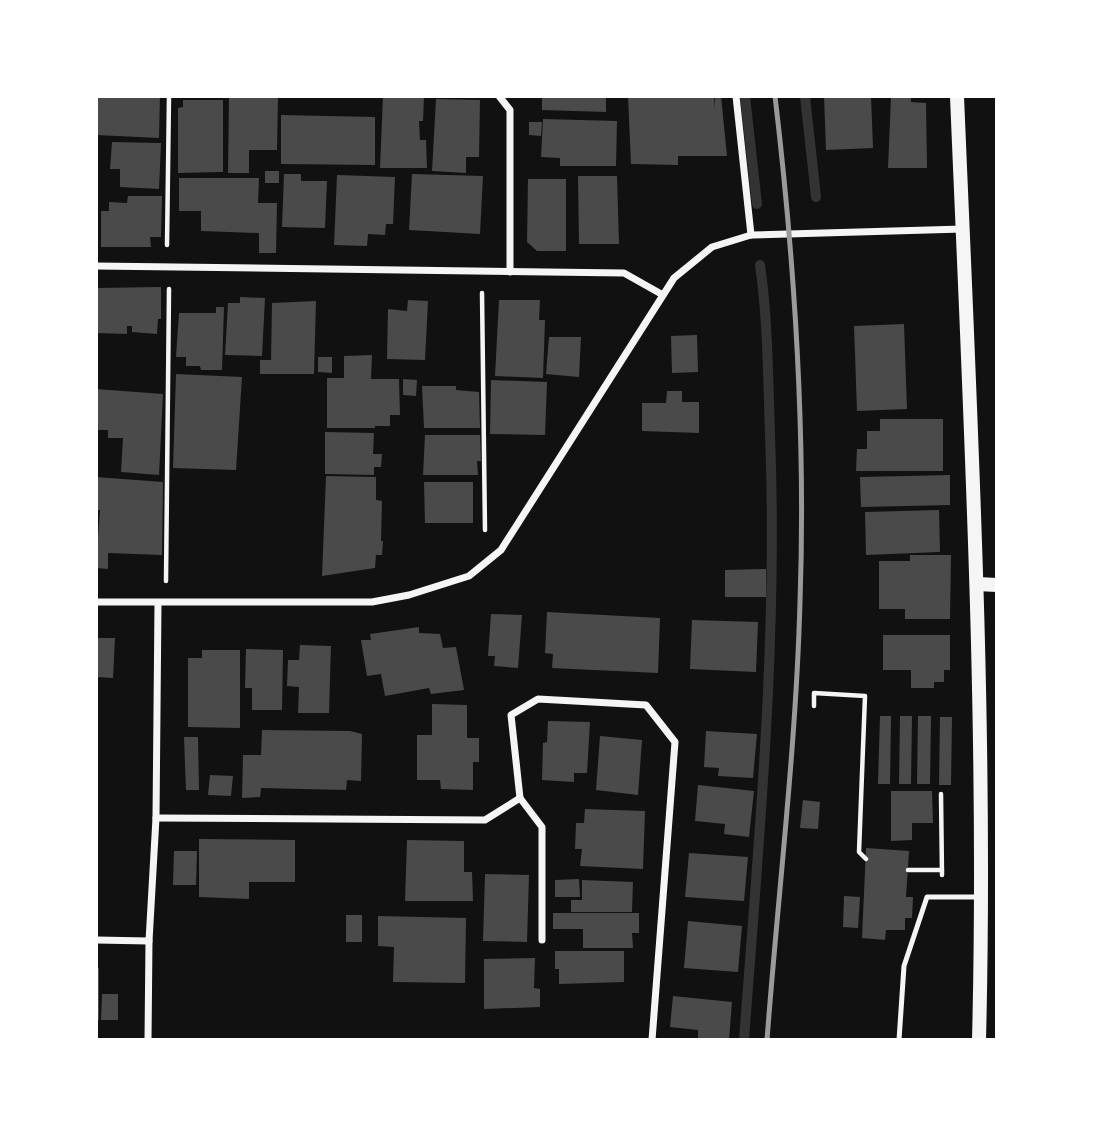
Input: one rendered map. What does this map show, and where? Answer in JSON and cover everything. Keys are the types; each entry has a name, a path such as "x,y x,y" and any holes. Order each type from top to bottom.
{"main road":[{"path":"957,96 977,584 982,897 979,1040"},
{"path":"977,584 997,585"}],"street":[{"path":"499,96 510,110 510,272"},
{"path":"736,96 751,235"},
{"path":"96,602 372,602 444,586 469,576 512,536 674,278 712,247 751,235 963,229"},
{"path":"96,266 624,273 663,295"},
{"path":"148,1040 149,941 156,818 162,603"},
{"path":"542,940 542,827 520,798 511,715 538,699 646,705 675,742 652,1040"},
{"path":"156,818 485,820 520,798"},
{"path":"96,940 149,941"}],"lane":[{"path":"899,1040 904,966 927,897 982,897"}],"path":[{"path":"162,603 169,96"},
{"path":"482,272 486,562"},
{"path":"814,706 814,693 865,696 859,852 866,859"},
{"path":"941,794 942,897"},
{"path":"908,870 942,870"}],"building":[{"path":"98,96 160,96 159,138 96,135"},
{"path":"229,96 278,96 277,150 249,150 249,173 228,173"},
{"path":"383,96 424,96 423,121 419,121 420,140 426,140 427,168 380,168"},
{"path":"542,96 606,96 606,112 542,110"},
{"path":"628,96 714,96 714,110 715,96 721,96 727,156 678,156 678,165 631,164"},
{"path":"824,96 871,96 873,148 826,150"},
{"path":"891,97 911,97 911,102 926,103 927,168 888,168"},
{"path":"436,99 480,100 479,157 466,157 466,173 432,171"},
{"path":"183,100 223,100 223,172 178,173 178,108 183,107"},
{"path":"281,115 375,117 375,165 281,164"},
{"path":"543,119 617,121 616,166 560,166 560,158 541,157"},
{"path":"529,122 542,122 541,136 529,135"},
{"path":"112,142 161,143 159,189 120,187 120,169 110,169"},
{"path":"265,171 279,171 279,183 265,183"},
{"path":"284,174 301,174 301,181 327,181 325,228 282,227"},
{"path":"412,174 483,176 480,234 409,230"},
{"path":"337,175 395,177 393,224 386,224 385,235 368,234 367,246 334,245"},
{"path":"578,176 617,176 619,244 579,244"},
{"path":"179,178 259,178 258,203 277,203 276,253 259,253 259,233 201,231 201,211 179,211"},
{"path":"528,179 566,179 566,251 537,251 527,242"},
{"path":"128,196 162,196 161,237 150,237 151,247 101,247 101,211 109,211 109,202 127,203"},
{"path":"161,287 161,319 158,319 157,334 132,332 132,326 127,326 127,334 96,333 96,288"},
{"path":"240,297 265,298 262,356 225,355 228,303 240,303"},
{"path":"408,300 428,301 425,360 387,359 388,309 407,311"},
{"path":"499,300 540,300 539,320 545,320 543,378 495,376"},
{"path":"316,301 314,374 260,374 260,360 271,360 272,303"},
{"path":"216,307 224,307 222,370 201,370 200,366 186,366 186,357 176,357 179,313 216,313"},
{"path":"904,324 907,409 857,411 854,326"},
{"path":"697,335 698,372 672,373 671,336"},
{"path":"549,337 581,337 579,377 546,374"},
{"path":"372,355 371,379 399,379 400,415 390,415 390,426 327,428 327,378 344,378 344,356"},
{"path":"318,357 332,357 332,373 318,372"},
{"path":"176,374 242,377 236,470 173,468"},
{"path":"403,379 417,380 416,396 403,395"},
{"path":"491,380 547,382 545,435 490,434"},
{"path":"422,386 456,386 456,390 479,392 480,428 424,428"},
{"path":"96,389 163,394 159,475 121,472 123,438 108,438 108,430 96,430"},
{"path":"667,391 682,391 682,402 699,402 699,433 642,431 642,403 666,403"},
{"path":"880,419 943,419 943,471 856,471 857,449 867,449 867,431 880,431"},
{"path":"325,432 374,433 373,454 382,454 381,467 374,467 374,475 325,474"},
{"path":"425,435 480,435 481,461 477,461 478,475 423,475"},
{"path":"950,475 950,505 861,507 860,477"},
{"path":"326,476 376,477 376,500 382,501 383,541 382,555 376,555 375,568 322,576"},
{"path":"96,477 163,482 162,555 108,553 108,569 96,568 100,510 96,510"},
{"path":"424,482 473,482 473,523 425,523"},
{"path":"939,510 940,552 866,555 865,512"},
{"path":"910,555 951,555 950,619 905,619 905,609 879,609 879,561 910,561"},
{"path":"766,569 766,597 725,597 725,570"},
{"path":"547,612 660,618 658,673 552,668 553,654 545,653"},
{"path":"491,614 522,615 518,668 494,666 495,656 488,656"},
{"path":"692,620 758,622 756,672 690,669"},
{"path":"419,627 419,633 440,634 443,648 456,647 464,690 431,694 429,688 385,696 381,674 367,676 361,640 371,640 370,634"},
{"path":"883,635 950,635 950,670 944,670 944,682 934,682 934,688 911,688 911,670 883,670"},
{"path":"96,638 115,638 113,678 96,677"},
{"path":"300,645 331,646 329,713 298,713 299,687 287,686 288,660 299,660"},
{"path":"246,649 283,650 282,710 252,710 252,688 245,688"},
{"path":"202,650 240,650 240,728 188,727 188,658 202,658"},
{"path":"432,704 467,705 467,738 479,738 479,762 473,762 473,790 441,789 440,780 417,780 417,735 432,735"},
{"path":"880,716 891,716 890,784 878,784"},
{"path":"900,716 912,716 911,784 899,784"},
{"path":"918,716 931,716 930,784 917,784"},
{"path":"940,717 952,717 951,785 939,785"},
{"path":"548,721 590,722 587,773 574,773 574,782 542,780 543,743 547,742"},
{"path":"262,730 350,731 362,734 361,781 347,780 346,790 261,788 260,797 242,798 243,755 261,755"},
{"path":"706,731 757,734 753,778 718,776 719,768 704,767"},
{"path":"600,736 642,740 638,795 596,790"},
{"path":"184,737 198,737 199,790 186,790"},
{"path":"210,775 233,776 231,796 208,795"},
{"path":"698,785 754,791 749,837 724,834 725,824 695,821"},
{"path":"891,791 932,791 933,823 912,823 912,840 891,841"},
{"path":"803,800 820,802 818,829 800,828"},
{"path":"585,809 645,811 643,869 580,866 582,849 575,849 576,823 584,823"},
{"path":"199,839 295,840 295,882 249,882 249,899 199,897"},
{"path":"407,840 464,841 464,872 472,872 473,901 405,901"},
{"path":"866,848 909,851 906,897 913,897 912,918 905,918 905,930 886,930 885,940 862,938"},
{"path":"174,851 197,851 196,885 173,885"},
{"path":"689,853 748,857 744,901 685,897"},
{"path":"485,874 529,875 527,942 483,941"},
{"path":"579,879 580,897 555,897 555,880"},
{"path":"582,880 633,882 632,912 571,912 571,900 582,900"},
{"path":"844,896 860,897 858,928 843,927"},
{"path":"553,913 639,913 639,933 632,933 633,948 583,948 583,929 553,929"},
{"path":"346,915 362,915 362,942 346,942"},
{"path":"378,916 466,918 465,983 393,982 394,947 378,946"},
{"path":"688,921 742,926 738,972 684,968"},
{"path":"555,951 624,951 624,982 559,984 559,969 555,969"},
{"path":"535,958 534,988 540,989 540,1007 484,1009 484,959"},
{"path":"96,968 99,968 99,1020 96,1020"},
{"path":"102,994 118,994 118,1020 101,1020"},
{"path":"673,996 732,1002 729,1040 698,1040 698,1030 670,1027"}],"waterway":[{"path":"745,96 757,204"},
{"path":"805,96 816,197"},
{"path":"744,1040 766,738 771,587 768,371 760,265"}],"railway":[{"path":"767,1040 795,712 801,538 797,349 775,96"}]}
